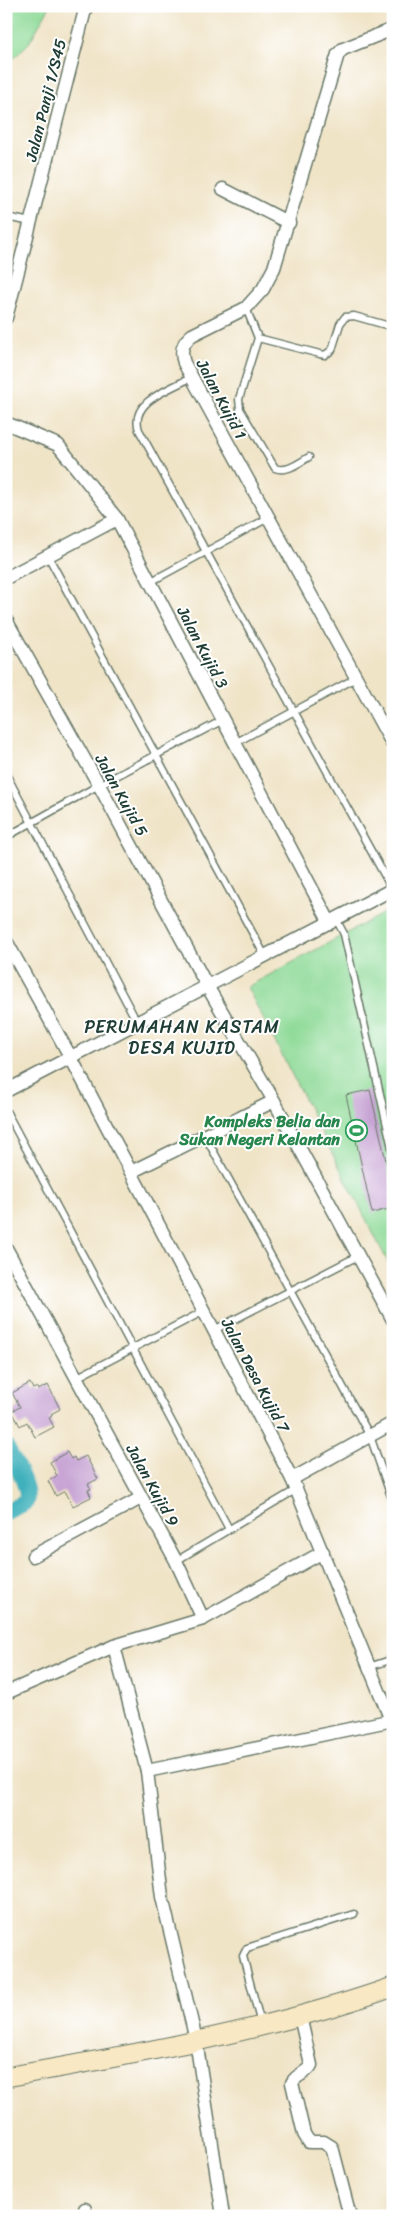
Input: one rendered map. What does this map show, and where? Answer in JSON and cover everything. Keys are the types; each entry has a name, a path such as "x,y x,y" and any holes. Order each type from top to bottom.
{"main road":[{"path":"6,2077 196,2040 262,2025 300,2016 393,1987"}],"street":[{"name":"Jalan Panji 1/S45","path":"6,318 86,6"},
{"name":"Jalan Kujid 1","path":"393,29 343,49 338,54 289,223 274,268 263,289 246,308 186,339 181,351 192,378 393,745"},
{"path":"223,189 289,223"},
{"name":"Jalan Kujid 3","path":"6,423 58,445 117,519 235,743 333,921"},
{"path":"6,578 117,519"},
{"name":"Jalan Kujid 5","path":"6,620 99,785 207,986 274,1101 393,1320"},
{"path":"6,1091 392,889"},
{"name":"Jalan Desa Kujid 7","path":"6,940 70,1056 295,1484 392,1720"},
{"path":"131,1172 274,1101"},
{"name":"Jalan Kujid 9","path":"6,1248 176,1561 203,1619"},
{"path":"295,1484 393,1423"},
{"path":"33,1556 141,1498"},
{"path":"6,1693 114,1646 203,1619 323,1552"},
{"path":"114,1646 147,1771 162,1897 196,2040 223,2216"},
{"path":"147,1771 392,1720"},
{"path":"300,2016 311,2065 306,2072 297,2076 292,2084 304,2134 309,2142 324,2142 332,2147 350,2216"}],"lane":[{"path":"6,217 31,222"},
{"path":"246,308 258,338 239,399 240,409 275,468 279,470 287,469 309,457"},
{"path":"258,338 325,355 332,350 340,324 345,317 354,316 393,327"},
{"path":"192,378 142,406 136,418 137,424 392,889"},
{"path":"150,582 268,518"},
{"path":"48,556 265,956"},
{"path":"235,743 356,678"},
{"path":"6,837 99,785 223,720"},
{"path":"6,774 137,1022"},
{"path":"333,921 344,934 393,1152"},
{"path":"6,1111 229,1529"},
{"path":"205,1136 370,1436 393,1502"},
{"path":"214,1330 358,1256"},
{"path":"76,1378 204,1311"},
{"path":"176,1561 229,1529 295,1484"},
{"path":"369,1667 393,1659"},
{"path":"262,2025 243,1956 247,1948 354,1914"}],"green space":[{"path":"6,6 50,6 29,43 9,63 6,71"},
{"name":"Kompleks Belia dan Sukan Negeri Kelantan","path":"393,908 393,1272 247,987"}],"building":[{"path":"370,1090 393,1192 393,1208 372,1213 346,1095"},
{"path":"30,1383 33,1389 37,1387 38,1390 48,1385 60,1409 51,1414 52,1416 49,1418 54,1427 35,1437 27,1422 20,1426 12,1411 20,1407 12,1393"},
{"path":"67,1452 71,1459 74,1457 76,1461 86,1456 98,1479 88,1484 91,1489 88,1490 91,1497 73,1506 65,1491 56,1496 48,1481 57,1476 50,1462"}],"waterway":[{"path":"6,1446 21,1474 27,1496 26,1502 6,1512"}],"place":[{"name":"Kompleks Belia dan Sukan Negeri Kelantan","path":"356,1130"}],"district":[{"name":"PERUMAHAN KASTAM DESA KUJID","path":"182,1037"}]}
